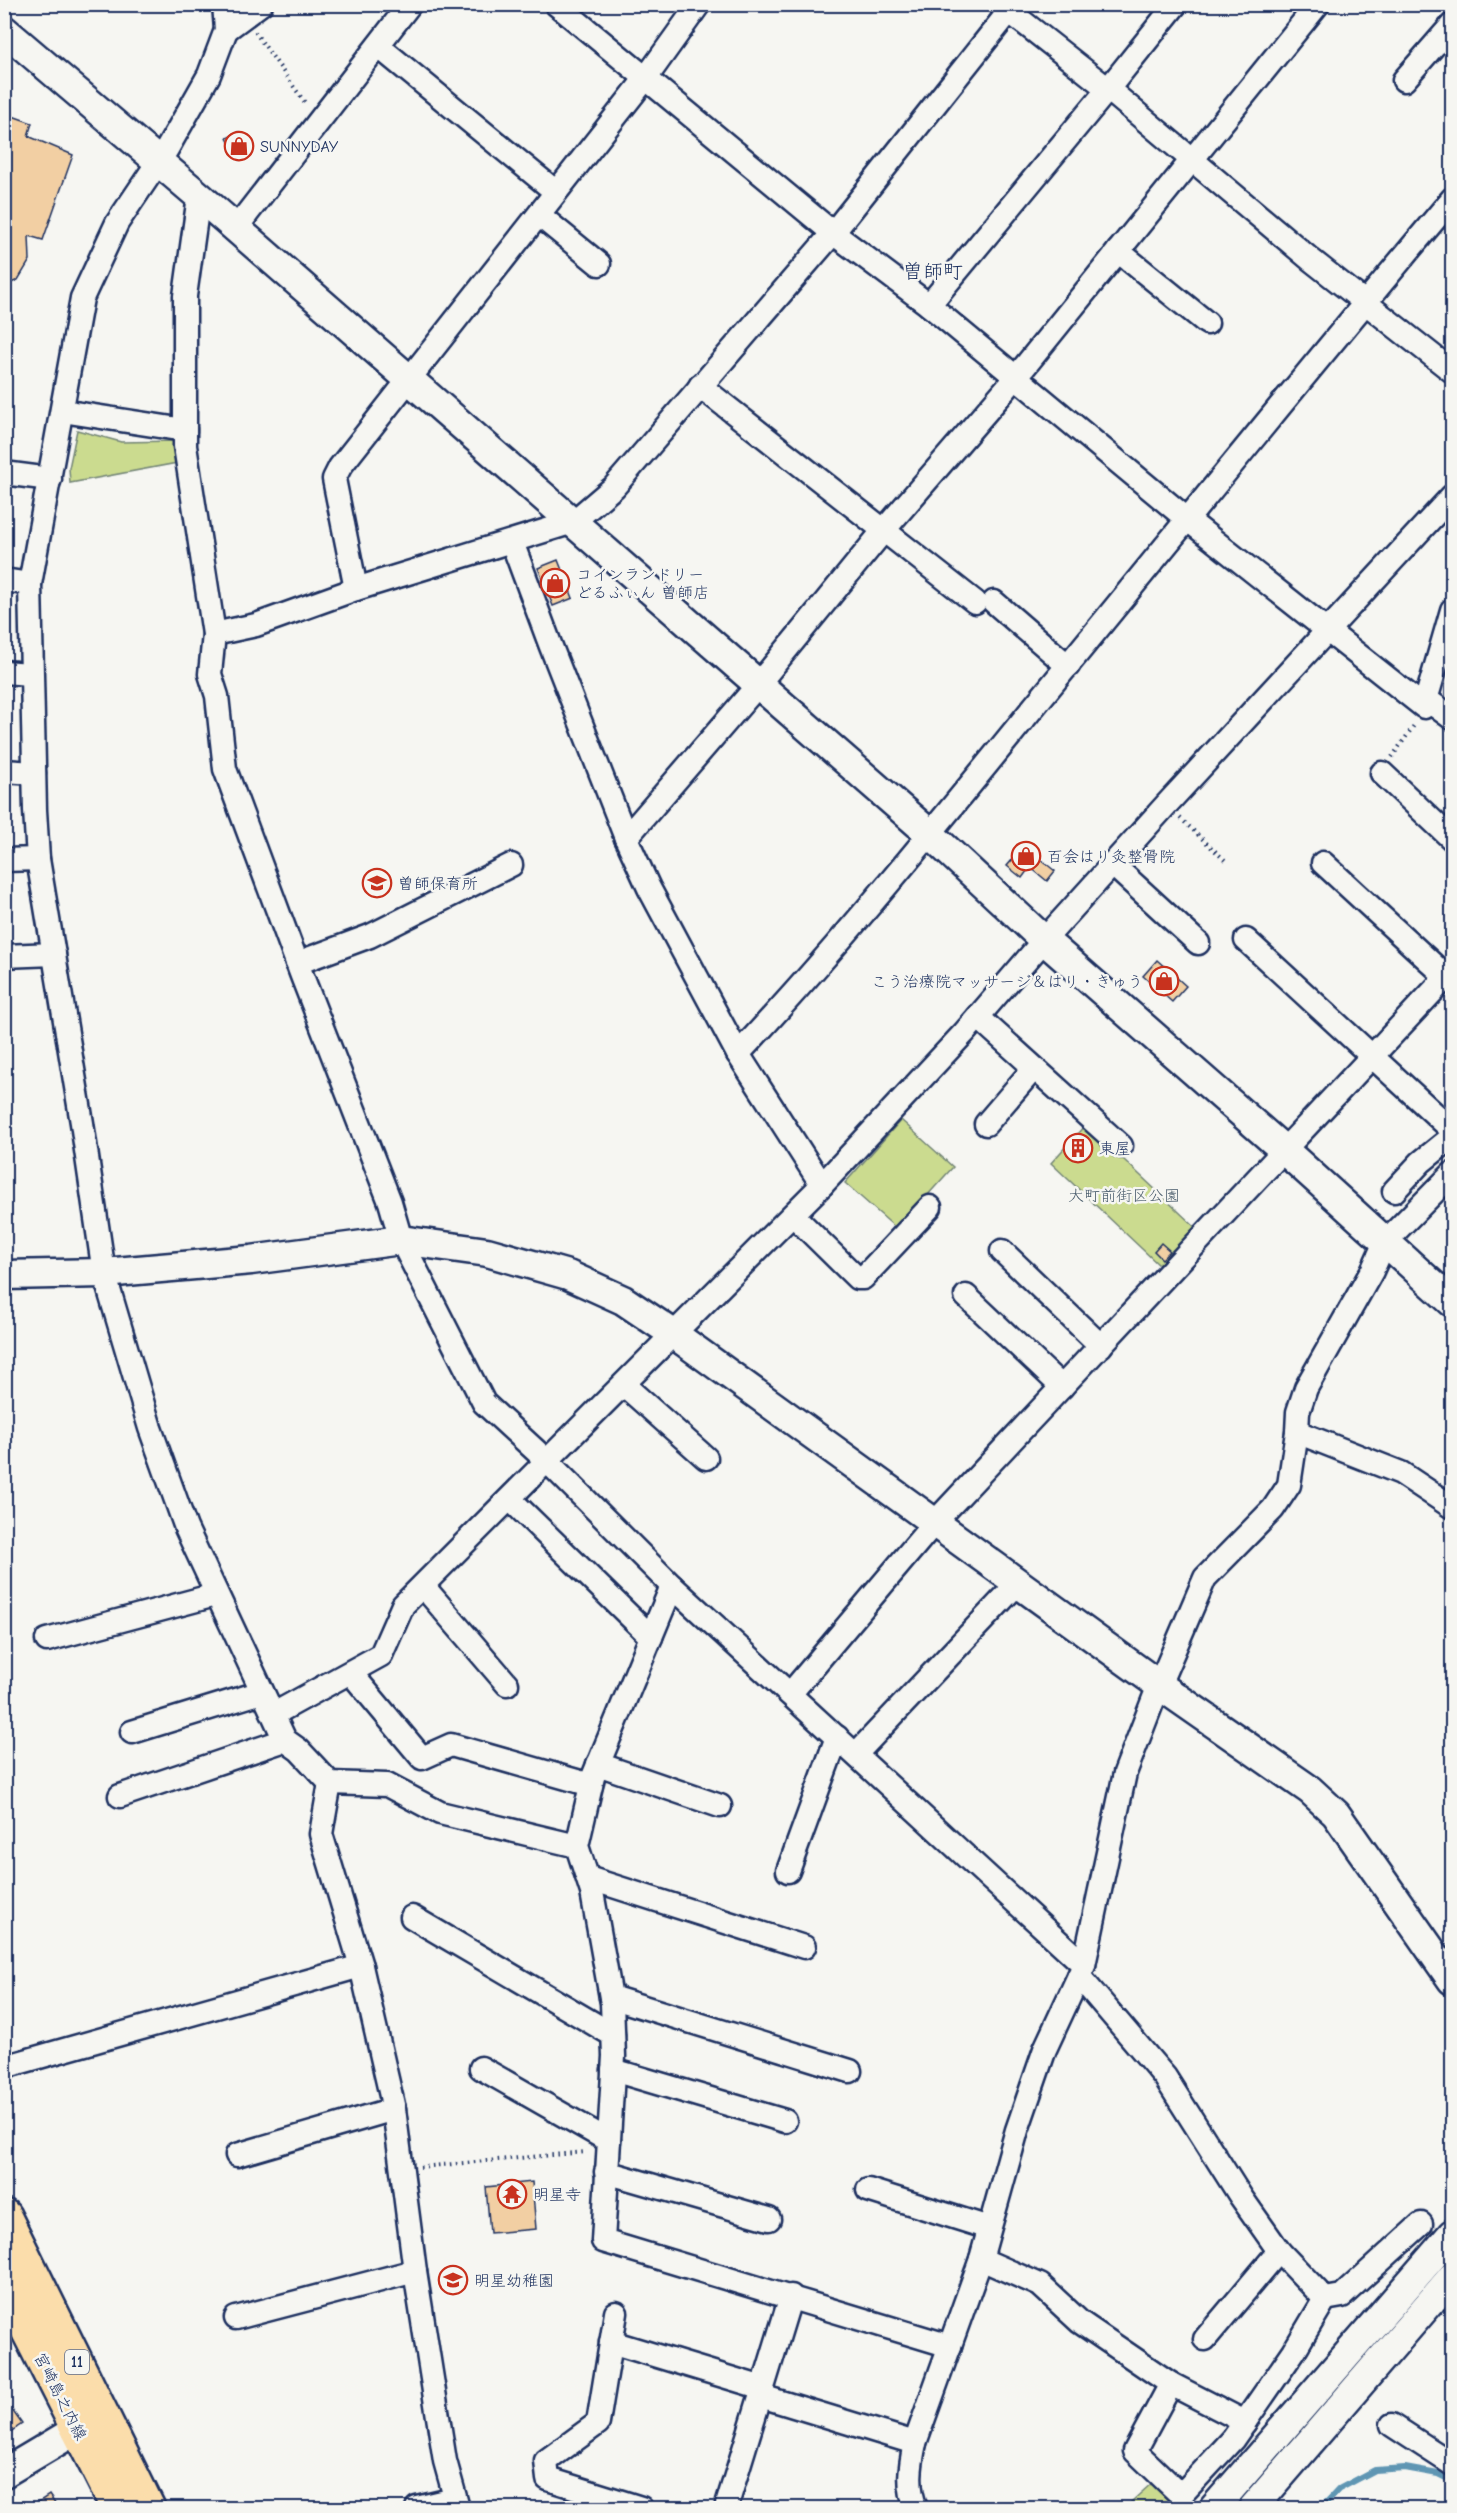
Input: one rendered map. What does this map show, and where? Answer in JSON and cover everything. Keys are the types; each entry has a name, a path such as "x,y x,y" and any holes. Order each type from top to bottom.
{"main road":[{"name":"宮崎島之内線","path":"4,2216 91,2422 118,2508"},
{"name":"宮崎島之内線","path":"5,2287 148,2508"}],"street":[{"path":"224,4 244,17 158,162 117,223 82,298 30,584 30,674 38,859 96,1210 104,1273 150,1428 186,1528 215,1595 285,1740 330,1783 387,1785 441,1812 577,1846"},
{"path":"236,228 410,4"},
{"path":"556,4 833,232 1017,376 1188,520 1329,631 1425,703 1452,718"},
{"path":"356,589 334,479 340,467 646,78 699,4"},
{"path":"929,305 1108,90 1176,4"},
{"path":"626,838 758,685 884,530 1017,376 1318,4"},
{"path":"214,634 256,625 356,589 573,522 614,487 833,232 1008,7 1191,160 1452,371"},
{"path":"1404,80 1452,25"},
{"path":"6,39 200,196 930,834 1044,940 1284,1150 1452,1302"},
{"path":"378,46 556,192"},
{"path":"200,196 184,296 185,446 214,634 210,674 217,696 225,769 390,1202 401,1240 484,1404 547,1461 672,1586 856,1754 1082,1971 1165,2077 1241,2197 1279,2251 1325,2299"},
{"path":"738,1054 782,1007 930,834 1452,199"},
{"path":"538,215 599,264"},
{"path":"1118,251 1207,323"},
{"path":"700,386 884,530 985,602 1068,666"},
{"path":"62,411 185,430"},
{"path":"4,473 50,479"},
{"path":"273,1714 381,1655 403,1605 675,1335 822,1185 978,1017 1112,864 1452,496"},
{"path":"512,542 626,838 649,888 738,1054 822,1185"},
{"path":"4,580 30,584"},
{"path":"1425,703 1452,617"},
{"path":"4,672 30,674"},
{"path":"4,771 33,773"},
{"path":"1382,773 1452,839"},
{"path":"4,860 38,859"},
{"path":"790,1694 935,1522 1284,1150 1451,976 1323,863"},
{"path":"1112,864 1198,943"},
{"path":"297,963 370,936 511,865"},
{"path":"1246,940 1452,1130"},
{"path":"4,956 54,954"},
{"path":"978,1017 1121,1146"},
{"path":"986,1124 1034,1068"},
{"path":"1394,1191 1421,1162 1452,1137"},
{"path":"916,2508 910,2494 910,2467 915,2443 981,2259 1017,2130 1045,2049 1082,1971 1125,1773 1159,1685 1205,1578 1273,1509 1289,1485 1298,1431 1298,1412 1306,1388 1372,1271 1385,1242 1452,1174"},
{"path":"793,1215 857,1278 863,1278 930,1207"},
{"path":"4,1275 104,1273 250,1260 401,1240 487,1252 568,1275 622,1300 675,1335 1159,1685 1310,1790 1336,1814 1452,1980"},
{"path":"1002,1251 1101,1346"},
{"path":"966,1296 1062,1388"},
{"path":"624,1385 706,1458"},
{"path":"1298,1431 1401,1473 1452,1508"},
{"path":"510,1498 651,1637"},
{"path":"856,1754 1018,1583"},
{"path":"423,1586 507,1684"},
{"path":"672,1586 598,1764 577,1846 588,1878 611,1997 613,2070 603,2241 791,2296 950,2346"},
{"path":"47,1640 215,1595"},
{"path":"351,1673 422,1758 451,1745 591,1785"},
{"path":"132,1732 262,1692"},
{"path":"788,1871 837,1737"},
{"path":"120,1796 285,1740"},
{"path":"598,1764 720,1806"},
{"path":"330,1783 321,1834 361,1966 394,2109 415,2271 445,2461 457,2504 417,2508"},
{"path":"588,1878 804,1947"},
{"path":"412,1917 613,2035"},
{"path":"4,2067 361,1966"},
{"path":"611,1997 850,2070"},
{"path":"481,2068 608,2154 769,2219"},
{"path":"613,2070 785,2121"},
{"path":"237,2156 394,2109"},
{"path":"868,2190 989,2228"},
{"path":"1171,2384 1135,2451 1181,2495 1233,2439 1294,2351 1325,2299 1342,2296 1421,2224"},
{"path":"1214,2508 1452,2235"},
{"path":"1205,2339 1279,2251"},
{"path":"981,2259 1040,2285 1080,2322 1171,2384 1245,2422"},
{"path":"236,2319 415,2271"},
{"path":"1253,2508 1452,2277"},
{"path":"726,2508 791,2296"},
{"path":"616,2313 598,2423 546,2461 548,2479 642,2508"},
{"path":"611,2343 915,2443"},
{"path":"4,2473 91,2422"},
{"path":"1392,2425 1452,2464"}],"path":[{"path":"244,17 318,122"},
{"path":"1382,773 1418,719 1425,703"},
{"path":"1166,805 1228,863"},
{"path":"402,2169 608,2154"}],"green space":[{"path":"77,430 121,442 178,441 177,463 70,483 69,468"},
{"path":"901,1120 953,1167 897,1229 845,1183"},
{"name":"大町前街区公園","path":"1086,1124 1196,1228 1160,1266 1051,1163"},
{"path":"1152,2483 1169,2501 1161,2508 1137,2508 1131,2502"}],"building":[{"path":"4,113 32,123 28,136 73,155 43,240 29,236 30,260 18,280 4,286"},
{"name":"SUNNYDAY","path":"239,132 251,154 239,160 227,138"},
{"name":"コインランドリー どるふぃん 曽師店","path":"558,560 573,598 553,606 538,568"},
{"name":"百会はり灸整骨院","path":"1024,846 1055,871 1047,881 1030,867 1022,878 1007,866"},
{"name":"こう治療院マッサージ＆はり・きゅう","path":"1157,960 1186,986 1172,1002 1143,976"},
{"name":"東屋","path":"1081,1138 1088,1144 1075,1158 1068,1152"},
{"path":"1161,1243 1170,1251 1162,1259 1154,1251"},
{"path":"532,2182 536,2229 490,2233 486,2187"},
{"path":"7,2403 22,2424 4,2436 4,2404"},
{"path":"49,2495 58,2508 29,2508"}],"waterway":[{"path":"1321,2508 1339,2489 1375,2470 1405,2468 1438,2474 1452,2481"}],"place":[{"name":"SUNNYDAY","path":"239,146"},
{"name":"コインランドリー どるふぃん 曽師店","path":"555,583"},
{"name":"百会はり灸整骨院","path":"1026,856"},
{"name":"曽師保育所","path":"377,883"},
{"name":"こう治療院マッサージ＆はり・きゅう","path":"1164,981"},
{"name":"東屋","path":"1078,1148"},
{"name":"明星寺","path":"512,2194"},
{"name":"明星幼稚園","path":"453,2280"}],"district":[{"name":"曽師町","path":"933,271"}]}
